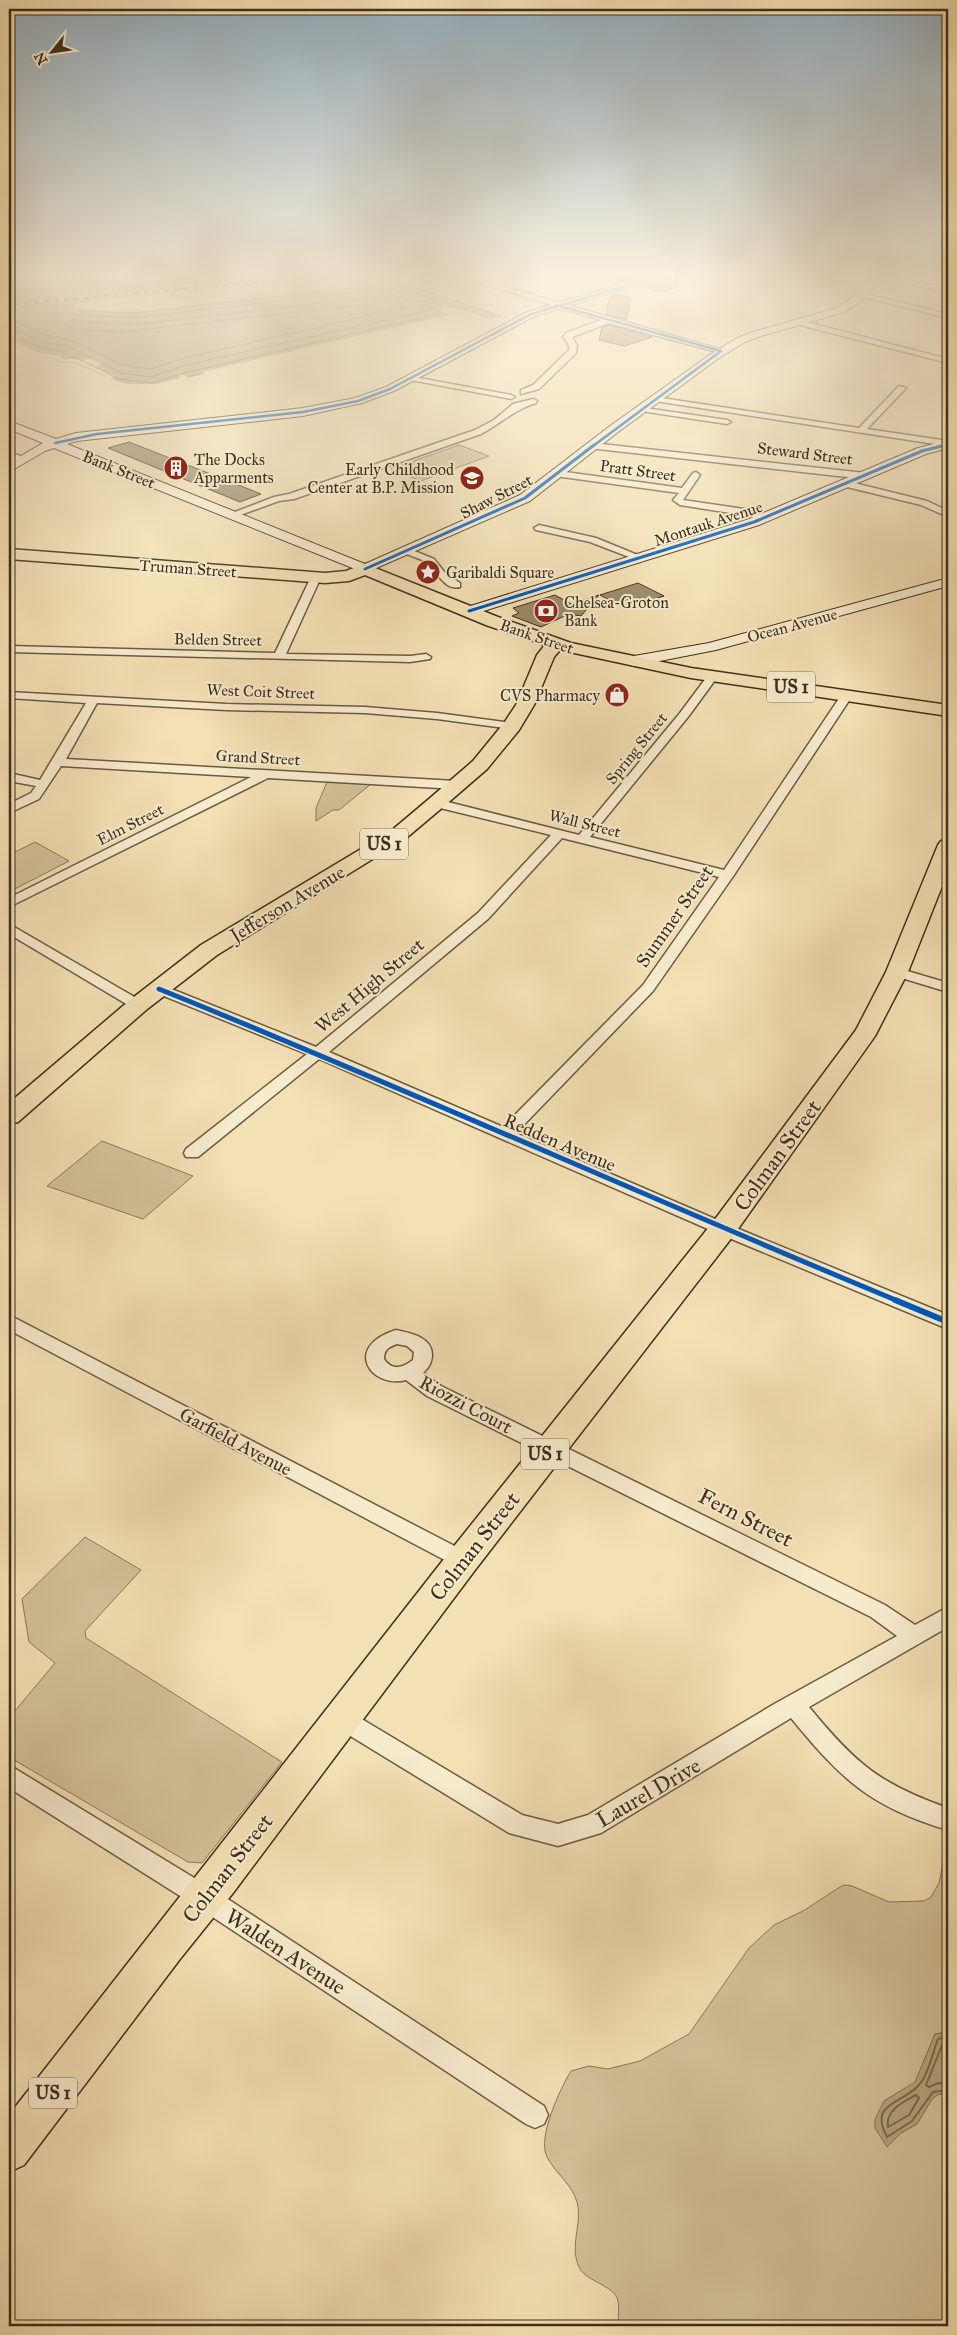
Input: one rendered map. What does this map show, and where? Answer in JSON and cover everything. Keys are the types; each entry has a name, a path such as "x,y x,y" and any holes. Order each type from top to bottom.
{"main road":[{"name":"Truman Street","path":"9,554 316,577 342,577 365,570"},
{"name":"Bank Street","path":"365,570 556,644 712,676 948,711"},
{"name":"Jefferson Avenue","path":"9,1116 138,1005 209,950 398,835 456,786 480,765 512,726 525,705 546,656 556,644"},
{"name":"Colman Street","path":"9,2150 166,1945 205,1898 550,1447 724,1229 867,1031 897,972 947,853"}],"street":[{"path":"9,468 15,457 55,443 98,434 327,409 376,395 402,382"},
{"path":"443,382 516,397 538,395 548,382"},
{"name":"Shaw Street","path":"365,570 513,504 536,491 592,446 678,382"},
{"path":"861,431 902,388"},
{"path":"237,517 286,503 291,497 478,432 497,422 516,397 538,395"},
{"path":"655,399 948,444"},
{"path":"641,409 726,422"},
{"name":"Bank Street","path":"9,425 365,570"},
{"name":"Montauk Avenue","path":"469,611 766,518 922,451 948,444"},
{"name":"Steward Street","path":"592,446 866,476"},
{"name":"Pratt Street","path":"558,474 685,491"},
{"path":"696,475 678,500 680,502 744,512 766,518"},
{"path":"846,484 924,503 948,514"},
{"path":"539,528 594,540 640,558"},
{"path":"407,551 431,561 441,575 456,585"},
{"path":"279,657 316,577"},
{"name":"Ocean Avenue","path":"634,661 710,647 948,582"},
{"name":"Belden Street","path":"9,649 279,657 410,659 426,656"},
{"name":"Spring Street","path":"582,839 684,714 712,676"},
{"name":"West Coit Street","path":"9,696 365,710 512,726"},
{"name":"Summer Street","path":"505,1135 648,988 728,875 846,696"},
{"path":"9,809 35,796 58,762 93,700"},
{"name":"Grand Street","path":"58,762 456,786"},
{"name":"Elm Street","path":"9,903 266,774"},
{"path":"9,777 44,784"},
{"name":"Wall Street","path":"436,803 728,875"},
{"name":"West High Street","path":"192,1153 296,1068 318,1053 483,916 559,834"},
{"path":"9,928 138,1005"},
{"path":"897,972 948,988"},
{"name":"Redden Avenue","path":"159,989 318,1053 724,1229 948,1322"},
{"name":"Garfield Avenue","path":"9,1322 463,1560"},
{"name":"Riozzi Court","path":"410,1373 434,1391 550,1447"},
{"name":"Fern Street","path":"550,1447 878,1611 915,1637"},
{"name":"Laurel Drive","path":"342,1719 517,1826 558,1836 593,1825 948,1616"},
{"path":"794,1705 859,1777 901,1800 948,1819"},
{"name":"Walden Avenue","path":"9,1776 205,1898 535,2115"}],"shaded area":[{"path":"459,445 489,456 421,481 391,469"},
{"path":"327,782 371,784 339,810 333,810 316,821 316,808"},
{"path":"35,842 69,861 9,892 9,855"},
{"path":"102,1141 193,1176 143,1219 47,1186"},
{"path":"85,1537 141,1570 85,1631 86,1638 282,1762 202,1863 188,1862 9,1757 9,1718 55,1663 29,1642 22,1599"},
{"path":"948,1841 948,2032 935,2034 915,2083 884,2101 875,2128 888,2146 901,2133 917,2124 932,2099 939,2094 948,2095 948,2326 618,2326 619,2309 617,2298 610,2290 587,2276 580,2269 575,2252 578,2219 577,2202 571,2190 550,2163 545,2149 547,2126 551,2114 571,2071 589,2066 608,2069 640,2061 689,2034 749,1948 774,1925 803,1911 843,1885 852,1886 889,1902 924,1901 931,1897 939,1883"}],"water":[{"path":"111,382 173,382 142,388"},
{"path":"948,2032 948,2095 939,2094 932,2099 917,2124 901,2133 887,2147 875,2128 875,2119 884,2101 915,2082 935,2034"}],"pier":[{"path":"100,382 156,384 181,382 152,390"}],"building":[{"name":"The Docks Apparments","path":"129,442 261,494 240,502 108,448"},
{"path":"638,583 664,596 626,609 600,595"},
{"name":"Chelsea-Groton Bank","path":"555,595 571,604 599,595 581,616 569,614 541,627 512,616 519,613 513,608"}],"cycle path":[{"path":"55,443 97,434 303,412 358,401 403,382"},
{"path":"365,569 525,498 679,382"},
{"path":"469,611 754,522 922,451 948,444"},
{"path":"159,989 318,1053 723,1229 948,1322"}],"place":[{"name":"The Docks Apparments","path":"176,468"},
{"name":"Early Childhood Center at B.P. Mission","path":"472,478"},
{"name":"Garibaldi Square","path":"428,572"},
{"name":"Chelsea-Groton Bank","path":"546,611"},
{"name":"CVS Pharmacy","path":"617,695"}]}
